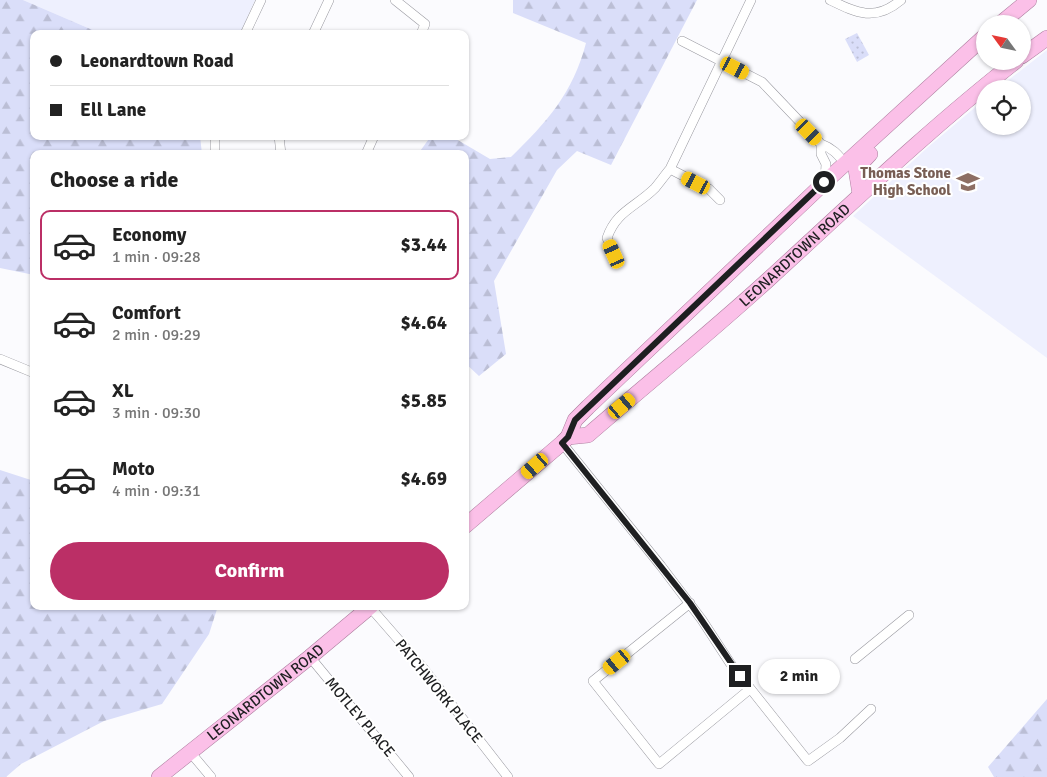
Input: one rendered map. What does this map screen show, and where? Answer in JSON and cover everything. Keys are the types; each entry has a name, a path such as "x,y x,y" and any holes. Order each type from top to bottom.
{"highway":[{"path":"1011,15 1029,0"},
{"path":"1031,50 1047,38"},
{"name":"LEONARDTOWN ROAD","path":"469,523 565,440 575,420 581,414 824,182 976,44"},
{"name":"LEONARDTOWN ROAD","path":"565,440 588,435 703,338 860,194 1005,70"},
{"path":"860,194 855,172 856,167 916,109 924,91"},
{"path":"811,240 824,218 845,199 850,190 845,164"},
{"name":"LEONARDTOWN ROAD","path":"159,777 310,657 365,610"}],"street":[{"path":"247,30 261,0"},
{"path":"315,30 329,0"},
{"path":"395,0 425,24 423,30"},
{"path":"614,254 607,238 612,225 618,217 655,188 670,169 750,0"},
{"path":"830,0 864,14 892,7 901,0"},
{"path":"682,42 762,82 821,144 838,154 845,164"},
{"path":"821,144 826,164 824,182"},
{"path":"670,169 709,189 720,200"},
{"path":"0,359 30,371"},
{"path":"565,440 690,603 750,689 808,760 840,738 871,709"},
{"path":"690,603 593,681 659,764 750,689"},
{"name":"PATCHWORK PLACE","path":"373,610 424,670 508,777"},
{"path":"855,659 909,615"},
{"name":"MOTLEY PLACE","path":"310,657 409,777"},
{"path":"190,752 211,777"}],"shaded area":[{"path":"23,0 255,0 242,30 93,30"},
{"name":"Thomas Stone High School","path":"1047,50 1047,358 853,216 927,148 976,107 976,135 1031,135 1031,80 1009,80 1021,70 1031,70 1031,62"}],"green space":[{"path":"0,0 23,0 93,30 30,30 30,140 200,140 202,150 30,150 30,274 0,268"},
{"path":"513,0 697,0 611,165 577,151 557,170 494,281 506,354 479,376 469,367 469,150 421,150 428,140 458,140 490,159 511,157 557,106 574,77 586,43 513,13"},
{"path":"857,33 869,55 857,62 845,39"},
{"path":"0,470 30,480 30,610 217,610 209,634 162,704 104,721 21,764 6,777 0,777"},
{"path":"1047,699 1047,777 994,777 988,767"}],"place":[{"name":"Thomas Stone High School","path":"968,182"}],"route":[{"path":"740,676 690,603 562,443 568,437 575,420 824,182"}]}
